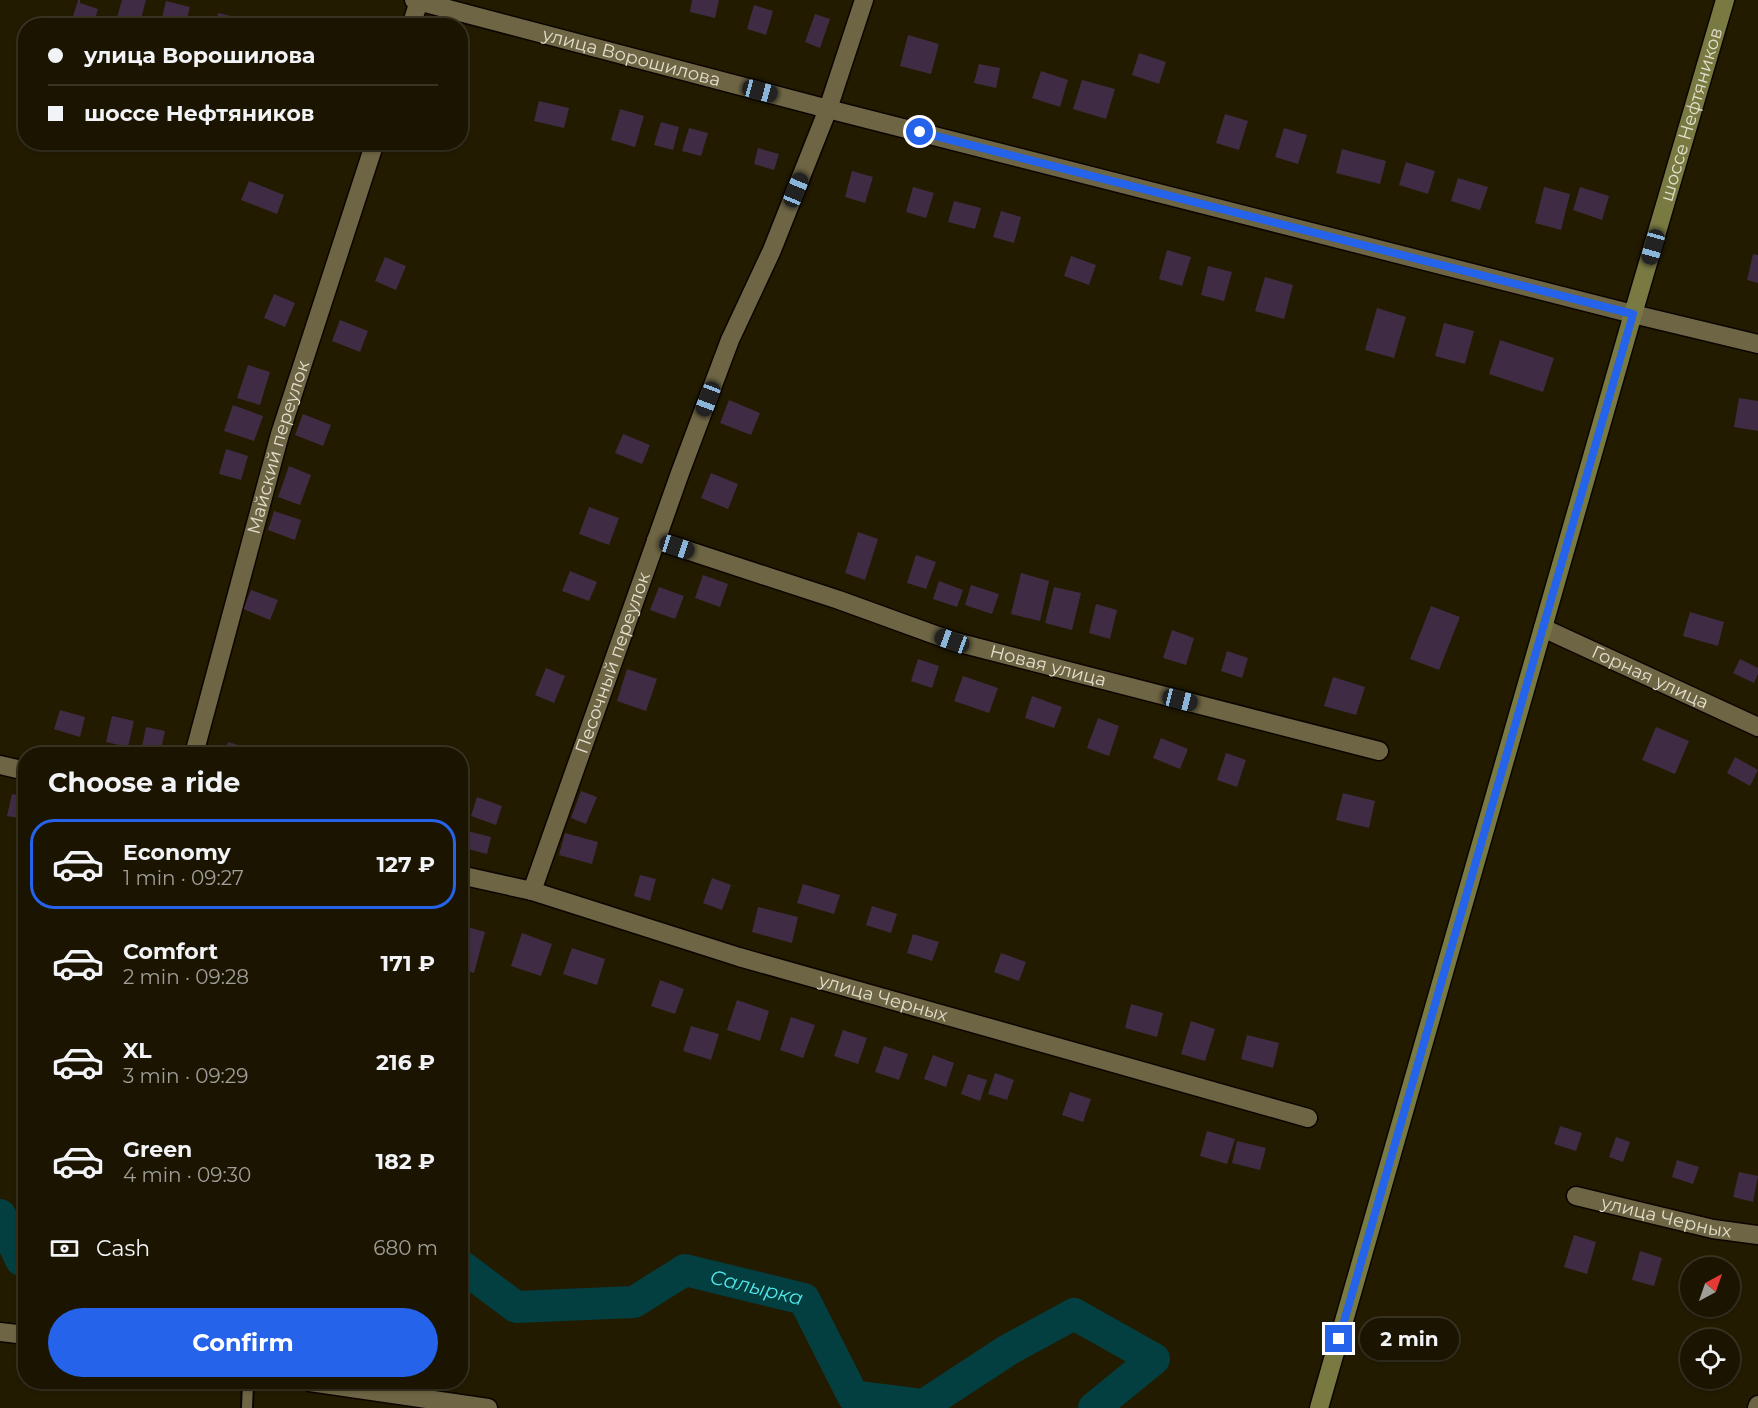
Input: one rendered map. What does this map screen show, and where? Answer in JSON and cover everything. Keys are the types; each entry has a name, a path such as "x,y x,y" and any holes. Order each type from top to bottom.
{"main road":[{"name":"шоссе Нефтяников","path":"1319,1408 1725,0"}],"street":[{"name":"Песочный переулок","path":"532,891 656,540 730,340 772,250 828,109 864,0"},
{"name":"улица Ворошилова","path":"417,1 828,109 1758,344"},
{"path":"413,18 417,1"},
{"name":"Майский переулок","path":"196,747 280,434 372,150"},
{"name":"Новая улица","path":"656,540 839,600 952,641 1378,751"},
{"name":"Горная улица","path":"1543,628 1758,727"},
{"path":"0,765 18,769"},
{"name":"улица Черных","path":"468,876 532,891 739,957 1308,1118"},
{"name":"улица Черных","path":"1576,1196 1713,1229 1758,1235"},
{"path":"0,1332 18,1334"},
{"path":"358,1389 488,1408"}],"lane":[{"path":"248,1389 248,1408"}],"building":[{"path":"78,0 80,3 98,9 95,18 72,18"},
{"path":"122,0 146,0 141,18 117,18"},
{"path":"692,0 719,0 715,18 690,12"},
{"path":"166,1 190,7 187,18 162,18"},
{"path":"754,5 773,11 766,35 747,29"},
{"path":"218,13 239,18 217,18"},
{"path":"815,14 830,19 820,48 805,42"},
{"path":"908,35 939,44 931,74 900,66"},
{"path":"1139,53 1166,62 1159,84 1132,75"},
{"path":"979,64 1000,68 996,88 974,83"},
{"path":"1041,71 1068,80 1060,107 1032,98"},
{"path":"1082,80 1115,89 1106,119 1073,109"},
{"path":"539,101 569,108 564,128 534,121"},
{"path":"620,109 644,116 635,147 611,140"},
{"path":"1225,114 1248,121 1239,150 1216,143"},
{"path":"661,122 679,127 673,150 654,145"},
{"path":"689,128 708,133 701,156 682,151"},
{"path":"1284,128 1307,135 1298,164 1275,157"},
{"path":"758,148 779,154 774,170 754,164"},
{"path":"1342,149 1386,161 1380,184 1336,173"},
{"path":"1406,162 1435,171 1428,194 1399,185"},
{"path":"852,171 873,177 865,203 845,197"},
{"path":"1458,178 1488,187 1480,210 1451,201"},
{"path":"249,181 284,195 277,214 241,200"},
{"path":"913,187 934,193 926,218 906,212"},
{"path":"1544,187 1570,194 1561,230 1535,223"},
{"path":"1580,187 1609,196 1602,220 1573,210"},
{"path":"954,201 981,208 975,229 948,222"},
{"path":"1001,211 1021,217 1014,243 993,237"},
{"path":"1167,250 1191,257 1182,286 1159,279"},
{"path":"1753,254 1758,255 1758,283 1747,280"},
{"path":"1071,256 1096,265 1089,285 1064,276"},
{"path":"385,257 406,266 396,290 375,281"},
{"path":"1208,266 1232,272 1224,301 1201,295"},
{"path":"1265,277 1293,285 1284,319 1255,311"},
{"path":"274,294 295,303 285,327 264,318"},
{"path":"1377,308 1406,317 1394,358 1365,350"},
{"path":"340,320 368,331 360,352 332,341"},
{"path":"1444,323 1474,331 1465,364 1435,356"},
{"path":"1500,340 1554,358 1543,392 1489,374"},
{"path":"248,365 270,372 260,405 237,398"},
{"path":"1739,398 1758,401 1758,431 1734,427"},
{"path":"729,400 760,413 751,435 720,423"},
{"path":"233,405 263,416 254,441 224,431"},
{"path":"303,414 331,425 323,446 295,435"},
{"path":"623,434 650,445 642,464 615,453"},
{"path":"226,449 248,456 241,480 219,474"},
{"path":"289,466 311,475 300,505 278,497"},
{"path":"711,473 738,484 728,509 701,498"},
{"path":"589,507 619,518 609,545 579,534"},
{"path":"274,511 301,520 295,540 268,530"},
{"path":"858,532 878,539 865,580 845,573"},
{"path":"916,555 936,562 926,589 907,583"},
{"path":"570,571 597,582 589,601 562,591"},
{"path":"1021,573 1049,581 1040,621 1011,614"},
{"path":"703,575 728,584 720,607 695,598"},
{"path":"939,581 963,590 957,607 933,599"},
{"path":"971,585 999,594 992,614 965,605"},
{"path":"659,587 684,596 675,619 650,610"},
{"path":"1054,587 1081,593 1072,630 1045,623"},
{"path":"251,590 278,600 270,620 243,609"},
{"path":"1096,604 1117,610 1110,639 1089,633"},
{"path":"1431,606 1460,617 1439,670 1410,659"},
{"path":"1690,612 1724,622 1718,646 1683,636"},
{"path":"1172,630 1194,638 1186,665 1163,658"},
{"path":"1227,651 1248,658 1242,678 1221,671"},
{"path":"918,659 939,666 932,688 911,681"},
{"path":"1740,659 1758,668 1754,683 1733,673"},
{"path":"546,668 565,676 554,703 535,695"},
{"path":"627,669 657,679 646,711 617,701"},
{"path":"963,676 998,688 989,713 954,701"},
{"path":"1333,677 1365,687 1356,715 1324,706"},
{"path":"1032,696 1062,707 1054,728 1025,718"},
{"path":"60,710 85,717 80,737 54,729"},
{"path":"112,716 134,721 128,747 106,742"},
{"path":"1098,718 1119,726 1109,756 1087,748"},
{"path":"146,727 165,731 162,747 142,747"},
{"path":"1656,727 1689,741 1675,774 1642,760"},
{"path":"1161,738 1188,749 1180,769 1153,758"},
{"path":"228,742 245,747 226,747"},
{"path":"1226,753 1246,760 1237,787 1217,780"},
{"path":"1735,757 1758,770 1750,786 1727,773"},
{"path":"581,791 597,797 586,824 571,818"},
{"path":"1343,793 1375,801 1369,828 1336,820"},
{"path":"12,794 18,795 18,818 7,816"},
{"path":"477,797 502,806 496,825 471,816"},
{"path":"468,831 491,837 487,854 468,849"},
{"path":"565,833 598,842 592,864 559,855"},
{"path":"640,875 656,879 650,901 634,896"},
{"path":"712,878 731,885 722,910 703,903"},
{"path":"803,884 840,895 834,914 797,903"},
{"path":"872,906 897,914 891,933 866,925"},
{"path":"758,907 798,917 792,943 752,932"},
{"path":"468,927 485,932 474,973 468,971"},
{"path":"522,933 552,944 541,976 511,966"},
{"path":"913,934 939,942 932,961 907,953"},
{"path":"572,948 605,959 597,985 563,974"},
{"path":"1001,953 1026,962 1019,981 994,972"},
{"path":"660,980 684,989 675,1014 651,1006"},
{"path":"737,1000 769,1011 760,1041 727,1030"},
{"path":"1131,1004 1163,1013 1157,1037 1125,1028"},
{"path":"791,1017 815,1025 803,1058 780,1050"},
{"path":"1191,1021 1215,1029 1205,1061 1181,1054"},
{"path":"691,1026 719,1034 711,1060 683,1051"},
{"path":"843,1030 867,1038 858,1064 834,1056"},
{"path":"1247,1035 1279,1043 1273,1068 1241,1059"},
{"path":"884,1046 908,1054 899,1080 875,1072"},
{"path":"933,1055 954,1063 946,1087 924,1079"},
{"path":"995,1073 1014,1080 1007,1100 988,1094"},
{"path":"968,1074 987,1080 980,1101 961,1094"},
{"path":"1070,1092 1091,1099 1083,1122 1062,1115"},
{"path":"1560,1126 1582,1133 1576,1151 1554,1144"},
{"path":"1207,1131 1235,1139 1227,1164 1200,1156"},
{"path":"1616,1137 1630,1142 1623,1162 1609,1157"},
{"path":"1237,1141 1266,1148 1260,1170 1232,1163"},
{"path":"1677,1160 1699,1167 1693,1184 1672,1177"},
{"path":"1739,1172 1758,1176 1753,1202 1733,1197"},
{"path":"1574,1235 1596,1242 1587,1274 1564,1267"},
{"path":"1640,1251 1662,1258 1654,1286 1632,1280"}],"waterway":[{"name":"Салырка","path":"0,1215 18,1254"},
{"name":"Салырка","path":"468,1271 516,1307 634,1302 685,1270 804,1299 853,1396 924,1405 1008,1350 1074,1314 1154,1359 1094,1408"}],"route":[{"path":"920,132 1633,314 1339,1339"}]}
